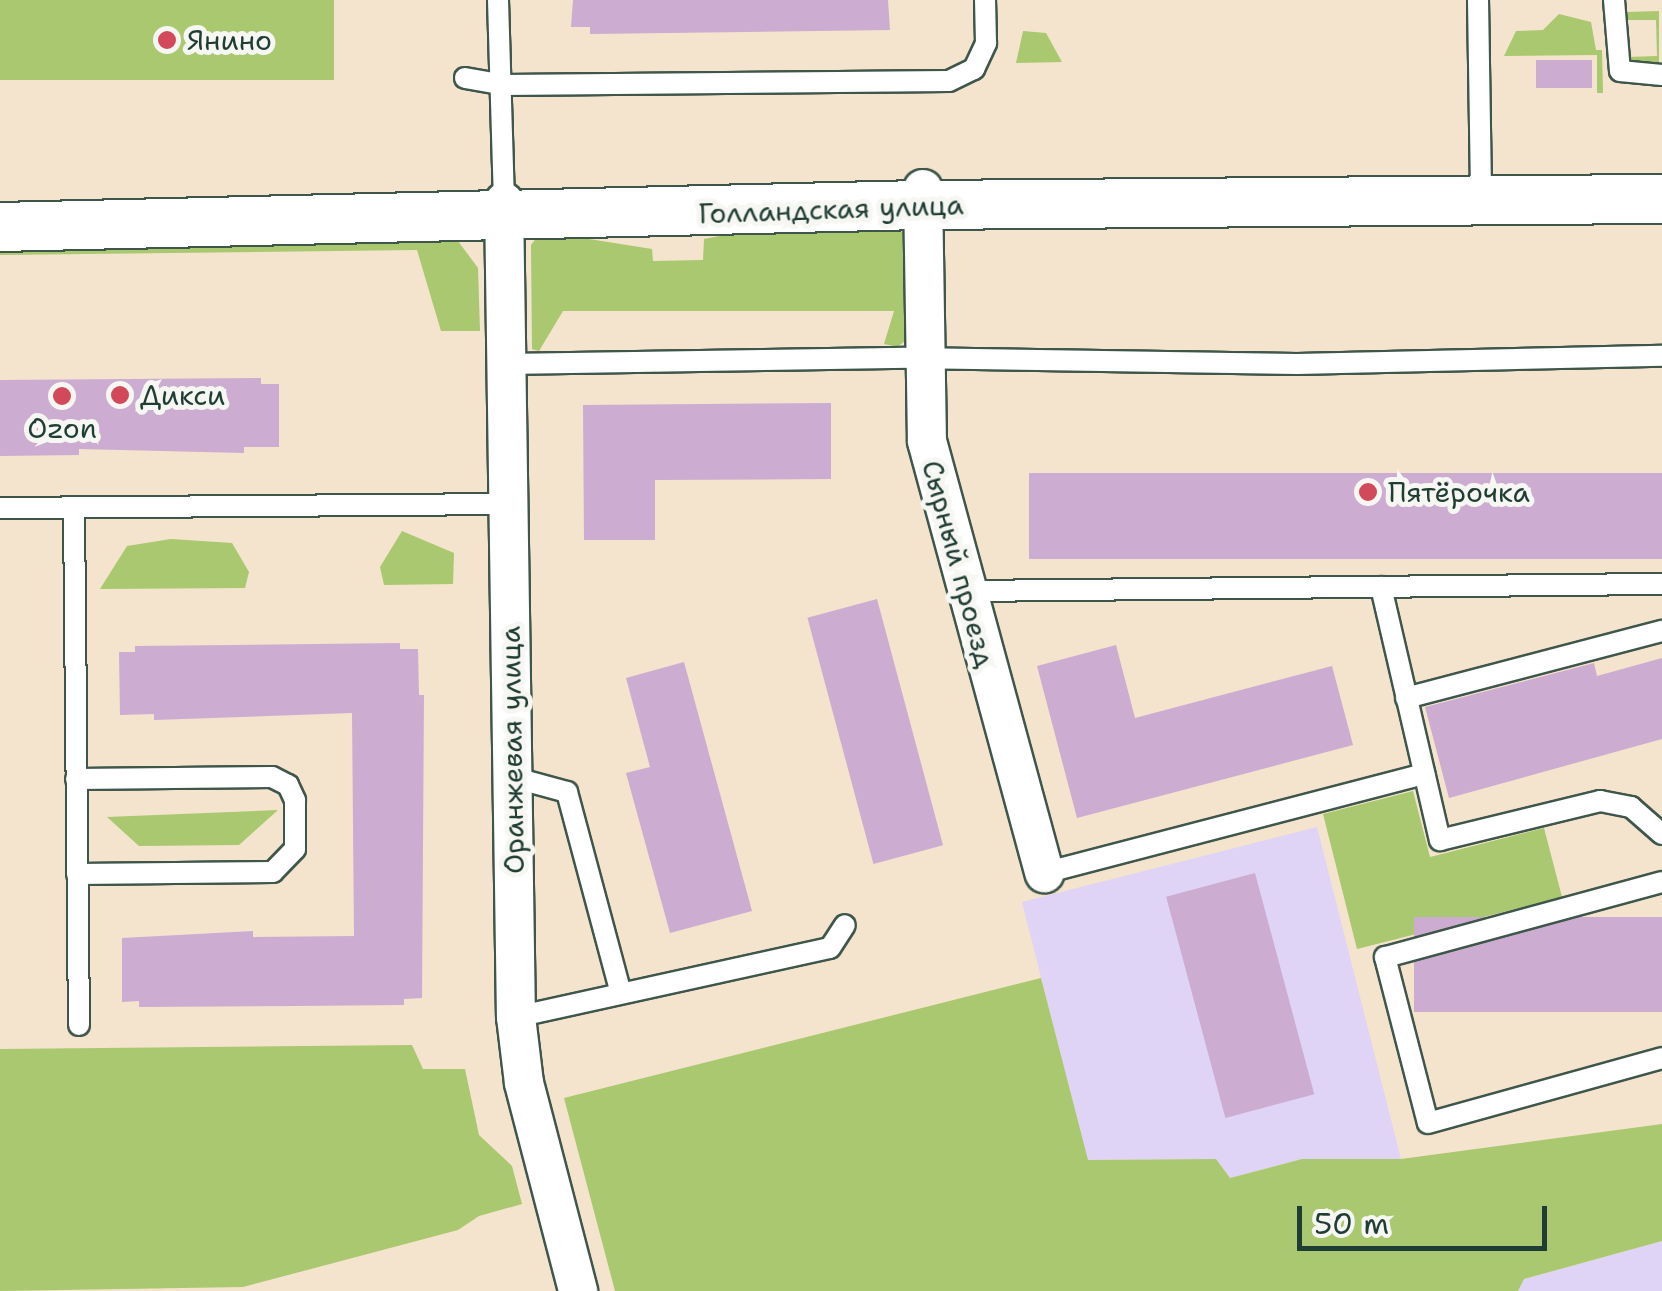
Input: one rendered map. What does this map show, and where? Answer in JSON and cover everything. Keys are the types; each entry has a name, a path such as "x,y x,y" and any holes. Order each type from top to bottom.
{"street":[{"name":"Голландская улица","path":"1481,192 1662,180"},
{"name":"Голландская улица","path":"0,227 923,197 1481,192 1662,199"},
{"name":"Сырный проезд","path":"923,197 927,441 1044,872"},
{"name":"Голландская улица","path":"0,209 504,210"},
{"name":"Оранжевая улица","path":"504,210 516,1017 524,1083 578,1291"}],"lane":[{"path":"498,0 504,210"},
{"path":"465,78 503,85 949,81 974,69 986,43 985,0"},
{"path":"1478,0 1481,192"},
{"path":"1614,0 1620,71 1662,75"},
{"path":"506,364 924,360 1298,364 1662,356"},
{"path":"0,508 508,504"},
{"path":"74,508 78,1025"},
{"path":"966,591 1662,584"},
{"path":"1381,587 1440,840 1600,801 1631,807 1662,834"},
{"path":"1406,698 1662,631"},
{"path":"1044,872 1424,774"},
{"path":"76,780 272,777 288,785 295,817 295,850 273,872 77,874"},
{"path":"512,777 567,792 621,993"},
{"path":"1662,882 1385,957 1428,1123 1662,1058"},
{"path":"516,1017 830,948 846,924"}],"shaded area":[{"path":"1317,827 1401,1159 1302,1159 1230,1178 1216,1159 1087,1160 1022,902"},
{"path":"1662,1241 1662,1291 1518,1291 1524,1279"}],"green space":[{"name":"Янино","path":"0,0 334,0 334,80 0,80"},
{"path":"1659,11 1659,64 1628,64 1628,57 1657,56 1656,20 1628,20 1627,12"},
{"path":"1559,14 1591,22 1596,50 1602,50 1603,93 1597,93 1597,55 1504,56 1516,31 1543,30"},
{"path":"1023,31 1046,33 1062,62 1016,63"},
{"path":"804,220 893,223 903,233 908,339 897,347 884,344 894,311 563,311 539,351 532,349 531,245 537,237 551,233 652,249 653,261 703,260 704,239"},
{"path":"455,237 478,268 480,331 441,331 417,250 0,255 0,246"},
{"path":"402,531 454,553 453,584 384,585 380,567"},
{"path":"171,539 232,543 249,572 245,588 100,589 127,546"},
{"path":"1413,791 1430,857 1544,828 1562,897 1357,949 1323,814"},
{"path":"278,810 239,845 139,846 107,817"},
{"path":"1041,978 1088,1160 1216,1159 1230,1178 1302,1159 1401,1159 1662,1124 1662,1241 1524,1279 1518,1291 615,1291 564,1098"},
{"path":"412,1045 423,1069 465,1069 479,1135 512,1166 522,1204 479,1216 458,1230 243,1287 0,1291 0,1049"}],"building":[{"path":"573,0 888,0 890,30 590,34 590,27 571,27"},
{"path":"1536,60 1592,60 1592,88 1536,88"},
{"path":"261,378 261,384 279,384 279,447 244,447 244,453 79,449 79,455 0,456 0,380"},
{"path":"831,403 831,479 655,480 655,540 584,540 583,405"},
{"path":"1029,473 1662,473 1662,559 1029,559"},
{"path":"877,599 943,845 873,864 807,618"},
{"path":"400,643 400,649 418,649 419,695 424,695 422,998 404,999 404,1005 139,1007 139,1001 122,1002 122,938 253,931 253,937 354,936 352,713 154,720 154,714 120,715 119,652 135,652 135,646"},
{"path":"1116,645 1135,718 1332,666 1353,745 1077,818 1037,666"},
{"path":"1662,658 1662,739 1449,798 1425,707 1594,663 1597,676"},
{"path":"684,662 752,911 670,933 626,773 650,767 626,678"},
{"path":"1255,873 1314,1094 1225,1118 1166,897"},
{"path":"1414,917 1662,917 1662,1012 1414,1012"}],"place":[{"name":"Янино","path":"167,40"},
{"name":"Дикси","path":"120,395"},
{"name":"Ozon","path":"62,396"},
{"name":"Пятёрочка","path":"1368,492"}]}
